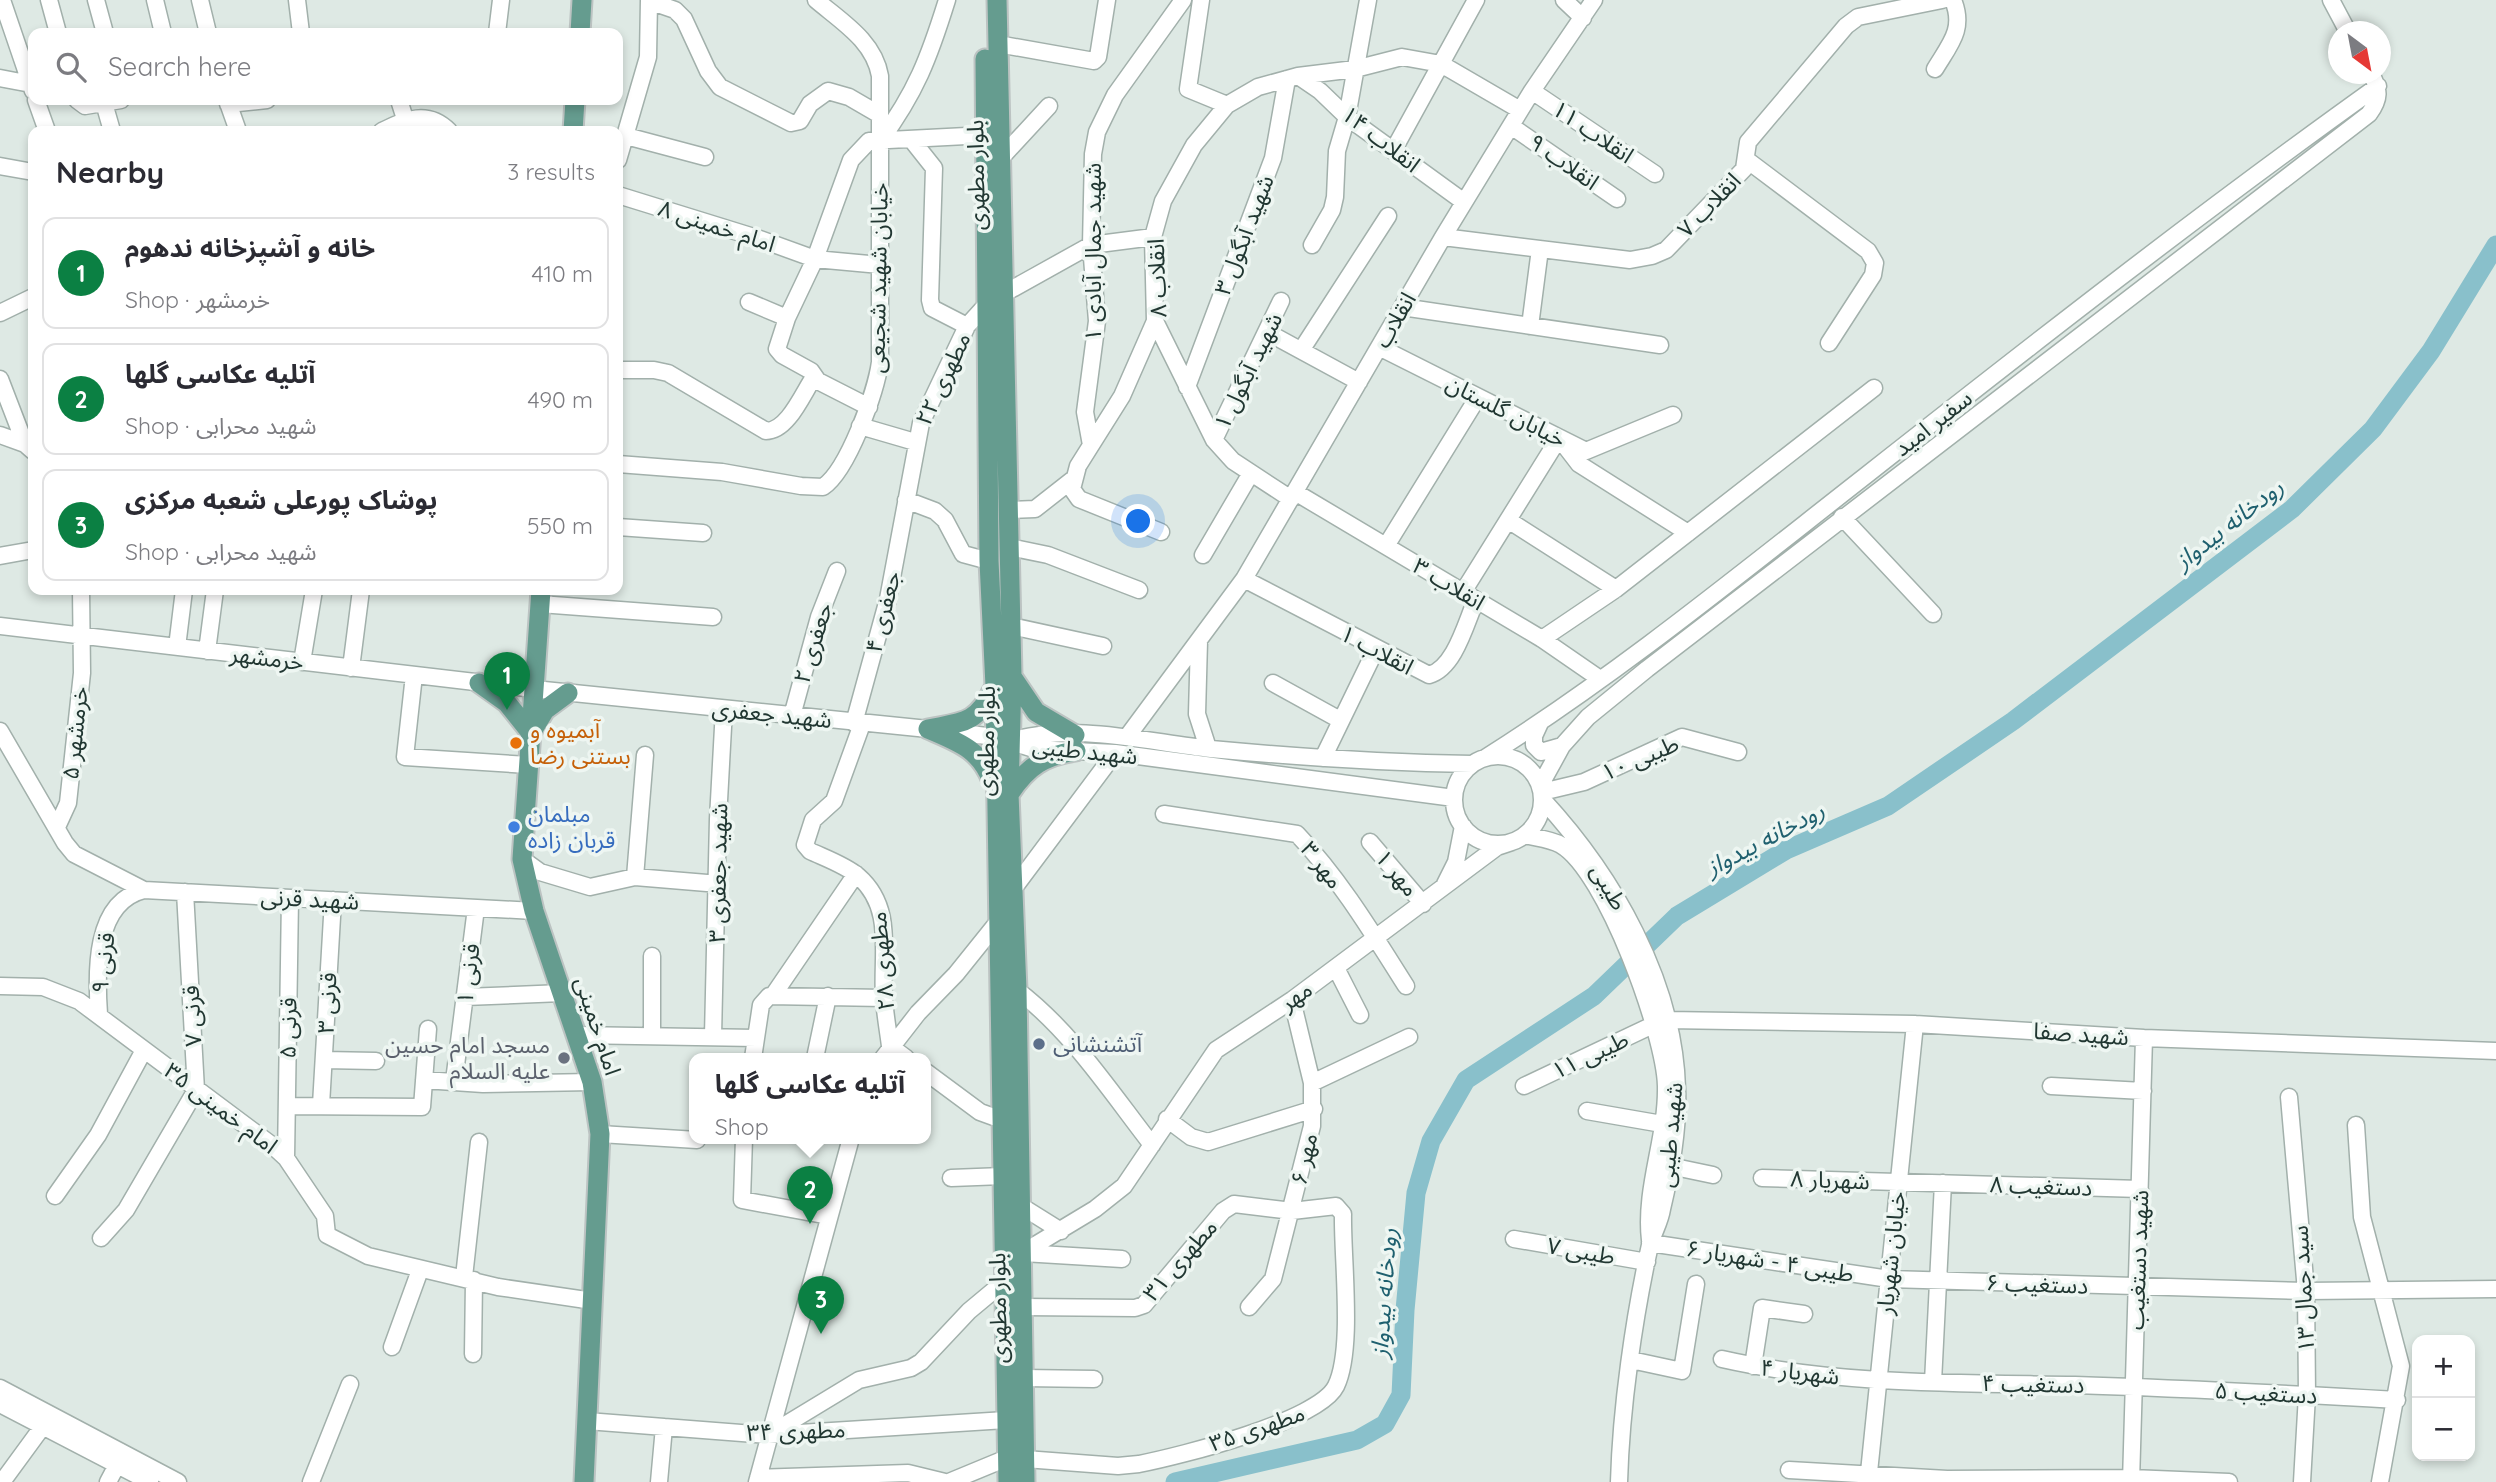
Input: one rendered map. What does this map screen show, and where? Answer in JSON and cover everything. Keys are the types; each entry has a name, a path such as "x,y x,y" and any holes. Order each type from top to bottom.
{"main road":[{"path":"580,28 582,0"},
{"name":"بلوار مطهری","path":"985,0 989,561 1003,676 998,923 1021,1206 1022,1253 1024,1378 1016,1469"},
{"name":"بلوار مطهری","path":"997,0 1011,626 1003,676"},
{"path":"573,126 575,105"},
{"name":"امام خمینی","path":"540,597 522,859 534,911 592,1082 600,1134 584,1482"},
{"path":"1003,676 1036,712 1076,743 1037,762 1002,793 981,758 968,746 928,729 974,718 983,710 1003,676"},
{"path":"479,683 507,703 531,733 545,710 568,693"},
{"name":"بلوار مطهری","path":"1002,793 1014,888 1017,990 1002,1120 1006,1420 1016,1469"}],"street":[{"path":"2,0 28,77"},
{"path":"49,0 57,28"},
{"path":"96,0 104,28"},
{"path":"155,0 162,28"},
{"path":"200,0 207,28"},
{"path":"297,0 300,28"},
{"path":"497,28 500,0"},
{"path":"623,145 649,57 649,0 675,10 684,19 708,71 720,87 779,117 796,123 818,96 828,91 849,97 880,116"},
{"name":"خیابان شهید شجیعی","path":"623,464 722,472 800,486 822,487 839,470 869,407 878,382 880,362 880,116 877,60 861,38 816,0"},
{"path":"880,141 926,68 947,0"},
{"path":"998,44 1094,61 1098,57 1107,0"},
{"name":"شهید جمال آبادی ۱","path":"1091,445 1085,412 1097,321 1091,245 1093,154 1097,132 1115,95 1184,0"},
{"path":"1202,0 1188,89 1227,104"},
{"path":"1311,246 1332,210 1337,186 1337,151 1347,117 1368,0"},
{"path":"1393,150 1476,0"},
{"path":"1564,0 1583,18"},
{"name":"انقلاب","path":"1127,737 1244,579 1464,202 1532,91 1594,0"},
{"name":"انقلاب ۷","path":"1443,237 1630,260 1652,256 1678,238 1744,169 1748,160 1748,142 1846,26 1865,16 1942,0"},
{"path":"1935,69 1955,36 1959,15 1953,0"},
{"path":"2331,0 2342,21"},
{"name":"انقلاب ۸","path":"1293,496 1233,461 1214,440 1155,321 1153,237 1163,201 1194,145 1227,104 1258,87 1293,77 1355,69 1402,57 1441,64"},
{"path":"1441,64 1520,110"},
{"name":"انقلاب ۱۴","path":"1293,77 1336,104 1347,117 1464,202"},
{"name":"شهید آبگول ۳","path":"1187,387 1273,158 1293,77"},
{"path":"0,78 28,90"},
{"name":"سفیر امید","path":"1478,761 1540,723 1600,679 2370,84"},
{"name":"سفیر امید","path":"1542,793 1562,746 1588,717 1842,517 2342,136 2369,114 2378,102 2376,84"},
{"name":"انقلاب ۱۱","path":"1532,91 1655,174"},
{"path":"38,105 45,126"},
{"path":"104,105 110,126"},
{"path":"228,105 236,126"},
{"path":"401,105 406,122"},
{"path":"1000,159 1049,106"},
{"path":"395,126 413,117 441,126"},
{"name":"انقلاب ۹","path":"1511,126 1617,199"},
{"path":"869,407 814,377 811,370 779,352 777,345 815,260 851,160 864,143 986,135"},
{"path":"626,136 705,158"},
{"path":"911,139 934,168 930,300 932,308 967,326"},
{"path":"1748,160 1868,251 1874,262 1873,275 1829,343"},
{"path":"0,166 28,171"},
{"name":"امام خمینی ۸","path":"623,197 757,237 815,260 880,265"},
{"path":"1302,349 1388,216"},
{"path":"1003,294 1091,245 1153,237"},
{"path":"1530,326 1540,249"},
{"path":"0,313 28,299"},
{"name":"شهید آبگول ۱","path":"1214,440 1281,301"},
{"path":"749,302 788,318"},
{"name":"مطهری ۲۲","path":"906,500 915,442 921,423 967,326 986,305"},
{"path":"1402,307 1660,345"},
{"path":"1008,510 1035,509 1072,480 1122,396 1155,321"},
{"path":"1267,331 1359,382"},
{"name":"خیابان گلستان","path":"1379,347 1586,451 1673,415"},
{"path":"623,370 668,373 756,427 771,431 785,421 814,377"},
{"path":"0,379 28,446"},
{"path":"1542,639 1616,589 1874,388"},
{"path":"1386,546 1478,397"},
{"path":"860,426 915,442"},
{"path":"0,435 28,448"},
{"path":"1469,596 1508,520 1559,438 1578,464 1688,533"},
{"path":"1203,555 1251,473"},
{"path":"1072,480 1074,495 1079,499 1161,531"},
{"name":"انقلاب ۳","path":"1293,496 1386,546 1542,639 1600,679"},
{"path":"906,500 935,510 945,520 963,554 989,561"},
{"name":"جعفری ۴","path":"810,851 805,840 813,820 834,801 858,723 888,599 906,500"},
{"path":"1842,517 1933,614"},
{"path":"1508,520 1616,589"},
{"path":"623,527 703,533"},
{"path":"1009,547 1048,555 1139,590"},
{"path":"0,556 28,551"},
{"name":"جعفری ۲","path":"792,716 819,617 837,571"},
{"name":"انقلاب ۱","path":"1244,579 1422,674 1436,673 1449,659 1469,596"},
{"name":"خرمشهر ۵","path":"57,827 68,803 82,673 81,595"},
{"path":"177,647 183,595"},
{"path":"206,651 214,595"},
{"path":"302,662 313,595"},
{"path":"351,668 359,595"},
{"path":"540,597 713,617"},
{"name":"خرمشهر","path":"0,626 534,689"},
{"path":"1011,626 1103,646"},
{"path":"1199,641 1197,714 1208,748"},
{"path":"1323,758 1376,649"},
{"path":"414,675 405,757 528,765"},
{"path":"1273,683 1340,719"},
{"name":"شهید جعفری","path":"534,689 1002,739"},
{"name":"شهید جعفری ۳","path":"713,1037 719,884 718,819 724,709"},
{"path":"1540,723 1534,736 1535,745 1541,752 1562,746"},
{"path":"0,731 74,853 144,890"},
{"name":"شهید طیبی","path":"1002,739 1034,749 1127,737 1208,748 1396,763 1478,761"},
{"name":"طیبی ۱۰","path":"1542,793 1584,782 1682,737 1738,751"},
{"name":"شهید طیبی","path":"1076,743 1115,753 1454,798"},
{"path":"1014,888 1115,753"},
{"path":"635,877 645,755"},
{"path":"1498,756 1524,764 1542,793 1534,826 1518,839 1485,842 1463,826 1456,813 1454,798 1457,785 1478,761 1498,756"},
{"path":"1396,763 1405,777 1397,791"},
{"name":"طیبی","path":"1542,793 1615,892 1629,940 1649,988"},
{"name":"مهر ۳","path":"1164,814 1297,834 1313,850 1376,938 1406,986"},
{"name":"مهر","path":"1442,889 1456,862 1463,826"},
{"name":"طیبی","path":"1518,839 1562,846 1590,876 1629,940"},
{"name":"مهر","path":"1022,1253 1061,1231 1124,1186 1216,1050 1292,1000 1497,847 1518,839"},
{"name":"مهر ۱","path":"1370,842 1423,904"},
{"name":"مطهری ۲۸","path":"810,851 856,874 870,889 881,908 886,1052"},
{"path":"522,859 540,872 590,887 635,877 719,884"},
{"path":"774,994 856,874"},
{"name":"شهید قرنی","path":"144,890 534,911"},
{"name":"قرنی ۹","path":"99,1014 101,958 112,910 122,898 144,890"},
{"name":"قرنی ۷","path":"185,892 196,1090"},
{"name":"قرنی ۵","path":"286,1158 290,898"},
{"name":"قرنی ۳","path":"321,1105 333,900"},
{"name":"قرنی ۱","path":"454,1081 476,908"},
{"path":"886,1052 998,923"},
{"path":"652,956 652,1036"},
{"path":"1336,968 1360,1015"},
{"name":"امام خمینی ۳۵","path":"0,986 43,987 62,993 99,1014 286,1158 325,1216 325,1230 329,1237 368,1256 421,1270 531,1293 593,1301"},
{"name":"شهید طیبی","path":"1619,1482 1620,1438 1650,1242 1662,1213 1670,1166 1677,1089 1674,1049 1649,988"},
{"path":"1017,990 1035,1004 1077,1048 1152,1145"},
{"path":"464,997 562,993"},
{"path":"754,1053 761,1005 764,999 774,994 884,998"},
{"path":"816,1053 828,996"},
{"name":"مهر ۶","path":"1249,1307 1273,1279 1292,1211 1314,1109 1312,1083 1292,1000"},
{"name":"شهید طیبی","path":"1650,1242 1647,1212 1666,1088 1661,1022"},
{"name":"شهید صفا","path":"1661,1022 1915,1024 2144,1038 2496,1051"},
{"name":"طیبی ۱۱","path":"1524,1086 1661,1022"},
{"name":"خیابان شهریار","path":"1868,1478 1915,1024"},
{"path":"287,1105 422,1107 428,1029"},
{"path":"576,1035 756,1038"},
{"path":"1312,1083 1409,1037"},
{"name":"شهید دستغیب","path":"2131,1480 2144,1038"},
{"path":"55,1196 98,1135 144,1050"},
{"path":"324,1060 376,1061"},
{"path":"931,1076 980,1112 1002,1120"},
{"path":"424,1080 496,1084 592,1082"},
{"path":"2051,1086 2143,1091"},
{"path":"101,1238 126,1210 196,1090"},
{"name":"سید جمال ۱۳","path":"2289,1097 2306,1291 2307,1395 2302,1482"},
{"path":"1167,1119 1191,1137 1208,1142 1314,1109"},
{"path":"1587,1111 1662,1124"},
{"path":"2356,1125 2362,1217 2401,1366 2397,1400 2380,1482"},
{"path":"600,1134 689,1140"},
{"path":"473,1354 469,1279 479,1142"},
{"path":"744,1144 742,1200 829,1216"},
{"path":"848,1144 757,1480 908,1473 947,1482 1016,1469"},
{"path":"1670,1166 1713,1175"},
{"path":"951,1178 1003,1177"},
{"name":"شهریار ۸","path":"1762,1178 1943,1183"},
{"path":"1933,1382 1943,1183"},
{"name":"دستغیب ۸","path":"1943,1183 2140,1189"},
{"name":"مطهری ۳۱","path":"1023,1307 1144,1305 1228,1206 1243,1204 1292,1211"},
{"path":"1021,1206 1061,1231"},
{"name":"مطهری ۳۵","path":"1016,1469 1118,1466 1159,1460 1297,1418 1330,1396 1342,1366 1344,1340 1343,1214 1341,1209 1330,1206 1292,1211"},
{"name":"طیبی ۷","path":"1514,1239 1647,1262"},
{"name":"طیبی ۴ - شهریار ۶","path":"1650,1242 1889,1279 1938,1281"},
{"path":"1022,1253 1122,1259"},
{"path":"391,1347 421,1270"},
{"path":"768,1435 859,1380 911,1368 969,1311 1005,1281"},
{"name":"دستغیب ۶","path":"1938,1281 2306,1291 2496,1289"},
{"path":"1632,1360 1682,1371 1696,1284"},
{"path":"1753,1366 1762,1308 1804,1314"},
{"name":"شهریار ۴","path":"1722,1359 1753,1366 1878,1381 1933,1382"},
{"path":"1024,1378 1094,1379"},
{"name":"دستغیب ۴","path":"1933,1382 2134,1387"},
{"path":"311,1482 350,1384"},
{"name":"دستغیب ۵","path":"2134,1387 2397,1400"},
{"path":"0,1388 178,1482"},
{"path":"0,1404 150,1482"},
{"name":"مطهری ۳۴","path":"587,1421 768,1435 1006,1420"},
{"path":"2,1482 43,1426"},
{"path":"659,1482 664,1427"},
{"path":"108,1482 117,1465"},
{"path":"114,1482 117,1465"},
{"path":"1789,1470 1868,1478 2229,1482"}],"waterway":[{"name":"رودخانه بیدواز","path":"1175,1482 1357,1440 1385,1424 1401,1395 1405,1310 1416,1193 1431,1141 1466,1080 1594,996 1677,916 1786,850 1888,806 2013,721 2292,509 2373,429 2431,351 2496,245"}],"place":[{"name":"خانه و آشپزخانه ندهوم","path":"507,710"},
{"name":"آبمیوه و بستنی رضا","path":"516,743"},
{"name":"مبلمان قربان زاده","path":"514,827"},
{"name":"آتشنشانی","path":"1039,1044"},
{"name":"مسجد امام حسین علیه السلام","path":"564,1058"},
{"name":"آتلیه عکاسی گلها","path":"810,1224"},
{"name":"پوشاک پورعلی شعبه مرکزی","path":"821,1334"}]}
